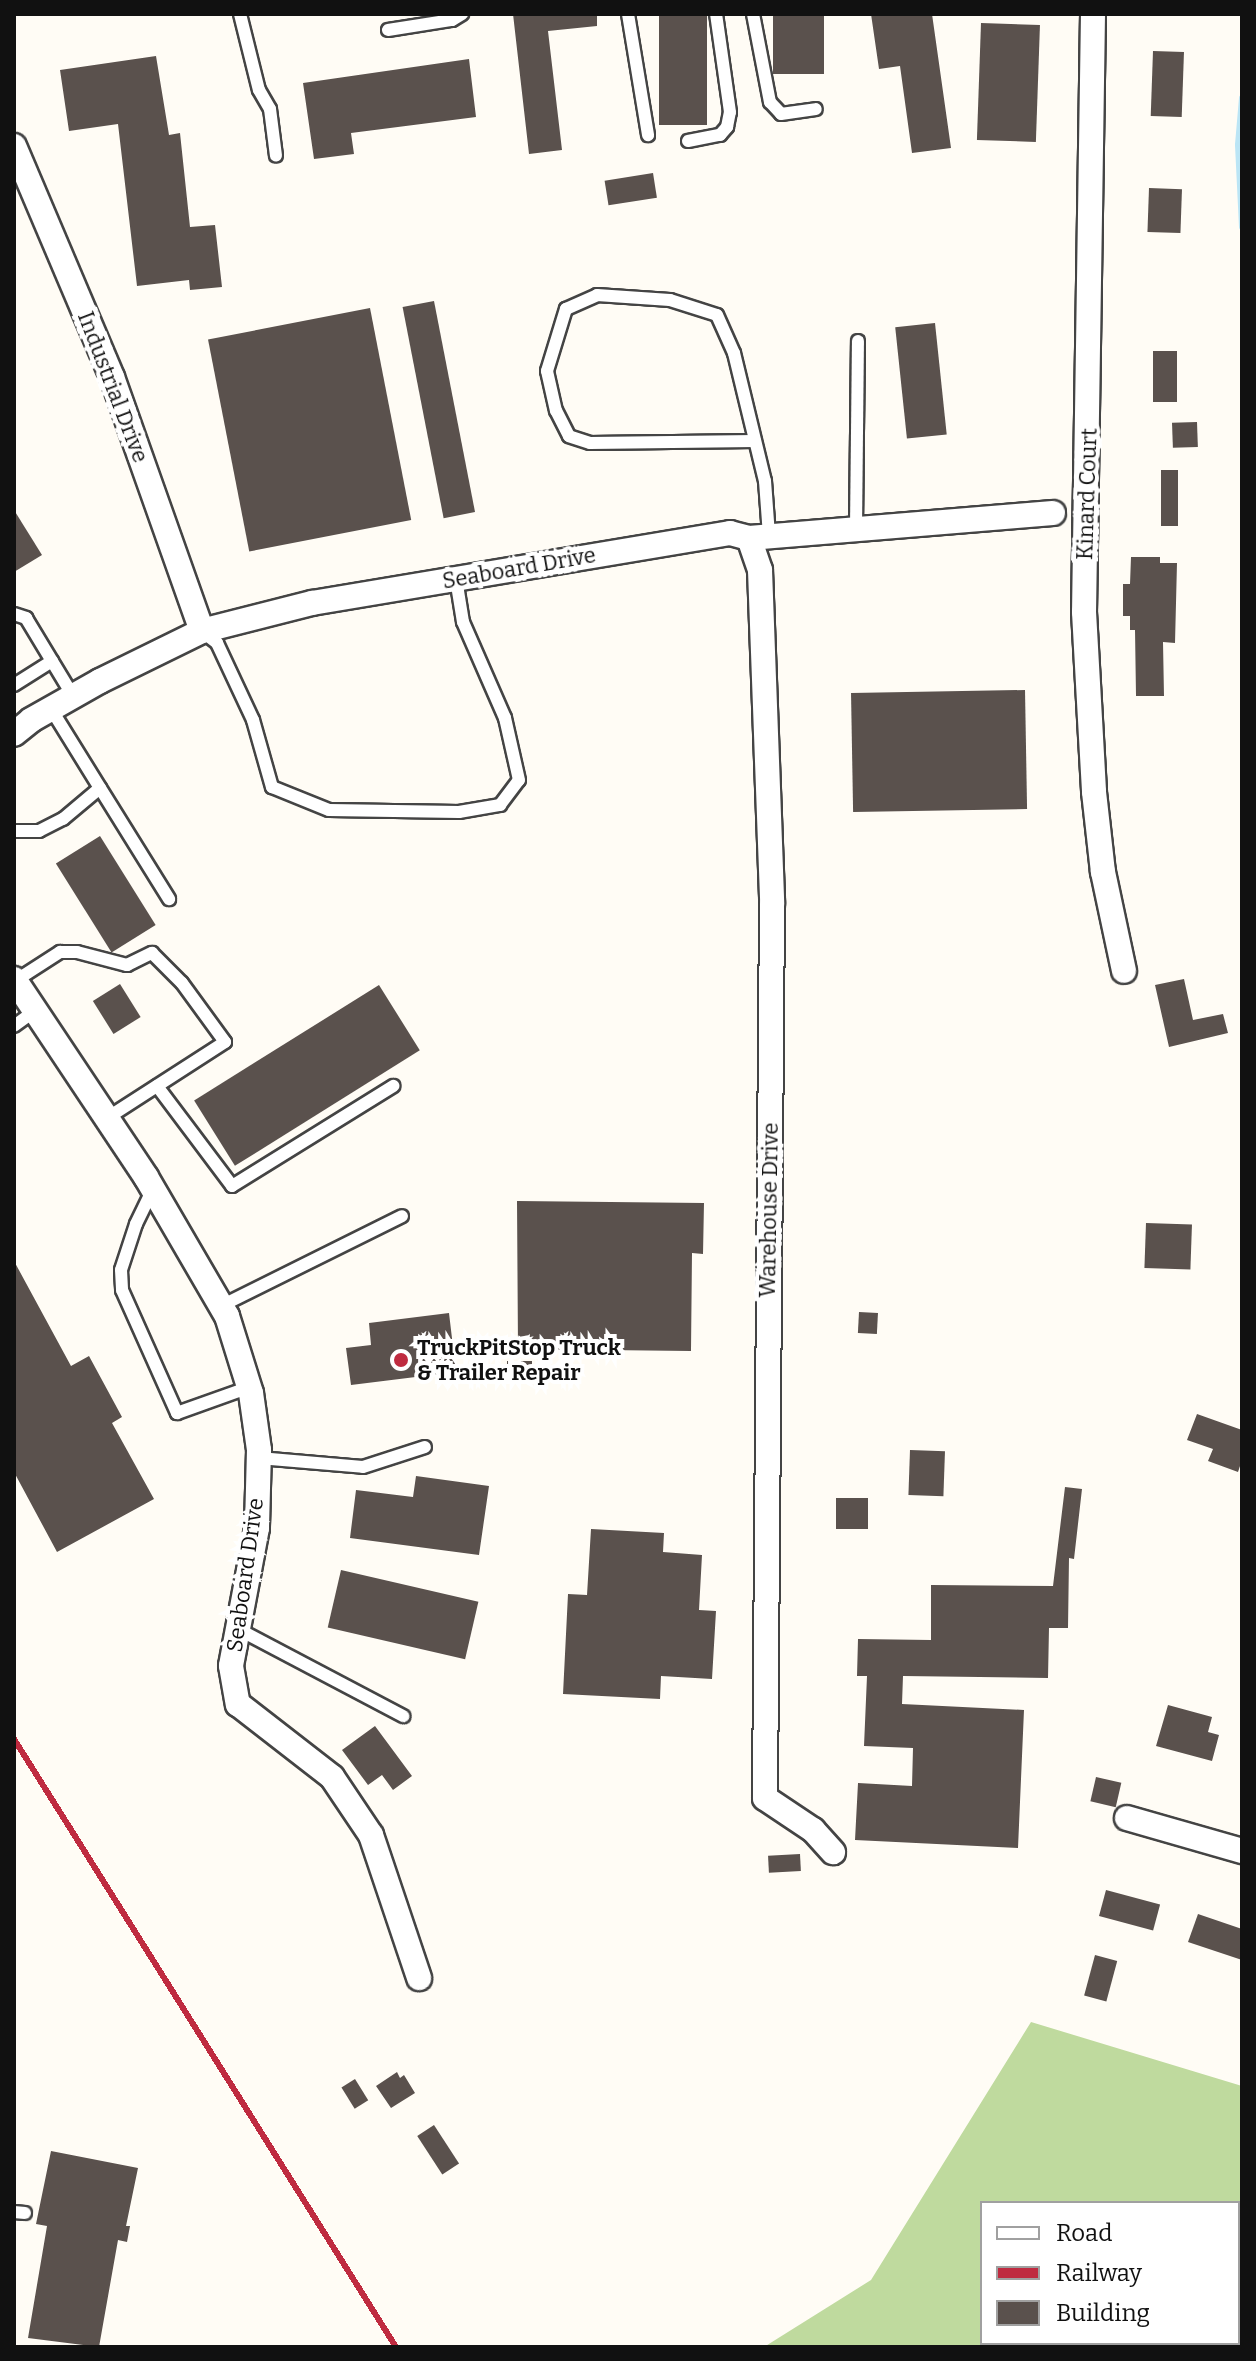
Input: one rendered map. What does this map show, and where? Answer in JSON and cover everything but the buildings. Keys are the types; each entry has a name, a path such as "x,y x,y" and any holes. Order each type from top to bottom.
{"street":[{"name":"Kinard Court","path":"1093,14 1084,612 1101,856 1124,971"},
{"name":"Industrial Drive","path":"14,146 112,377 202,631"},
{"name":"Seaboard Drive","path":"14,734 73,696 202,631 312,603 730,533 759,537 1053,513"},
{"name":"Warehouse Drive","path":"759,537 772,888 765,1798 813,1830 833,1852"},
{"name":"Seaboard Drive","path":"15,980 153,1189 221,1306 250,1387 259,1458 257,1528 231,1666 238,1704 332,1777 371,1835 419,1978"},
{"path":"1127,1818 1242,1851"}],"lane":[{"path":"240,14 259,90 270,109 276,156"},
{"path":"388,30 452,20 462,14"},
{"path":"628,14 648,135"},
{"path":"688,141 720,135 727,127 730,112 716,14"},
{"path":"753,14 770,102 781,114 816,109"},
{"path":"755,441 590,443 569,436 556,411 547,371 566,309 597,295 670,300 717,315 734,353 765,481 759,537"},
{"path":"856,528 858,341"},
{"path":"202,631 217,643 253,720 272,787 329,810 459,812 500,805 519,780 505,718 463,622 456,579"},
{"path":"14,614 26,618 73,696"},
{"path":"14,685 52,661"},
{"path":"51,709 169,899"},
{"path":"14,831 39,831 63,819 100,788"},
{"path":"15,980 60,952 77,952 127,965 152,953 182,983 225,1042 107,1118"},
{"path":"14,1026 35,1011"},
{"path":"157,1086 232,1186 393,1086"},
{"path":"153,1189 136,1224 121,1270 122,1290 177,1413 250,1387"},
{"path":"221,1306 402,1216"},
{"path":"259,1458 363,1467 425,1447"},
{"path":"238,1629 403,1716"}],"green space":[{"path":"1031,2022 1242,2086 1242,2347 764,2347 871,2280"}],"waterway":[{"path":"1242,98 1238,145 1242,227"}],"railway":[{"path":"14,1739 396,2347"}],"place":[{"name":"TruckPitStop Truck & Trailer Repair","path":"401,1360"}]}
